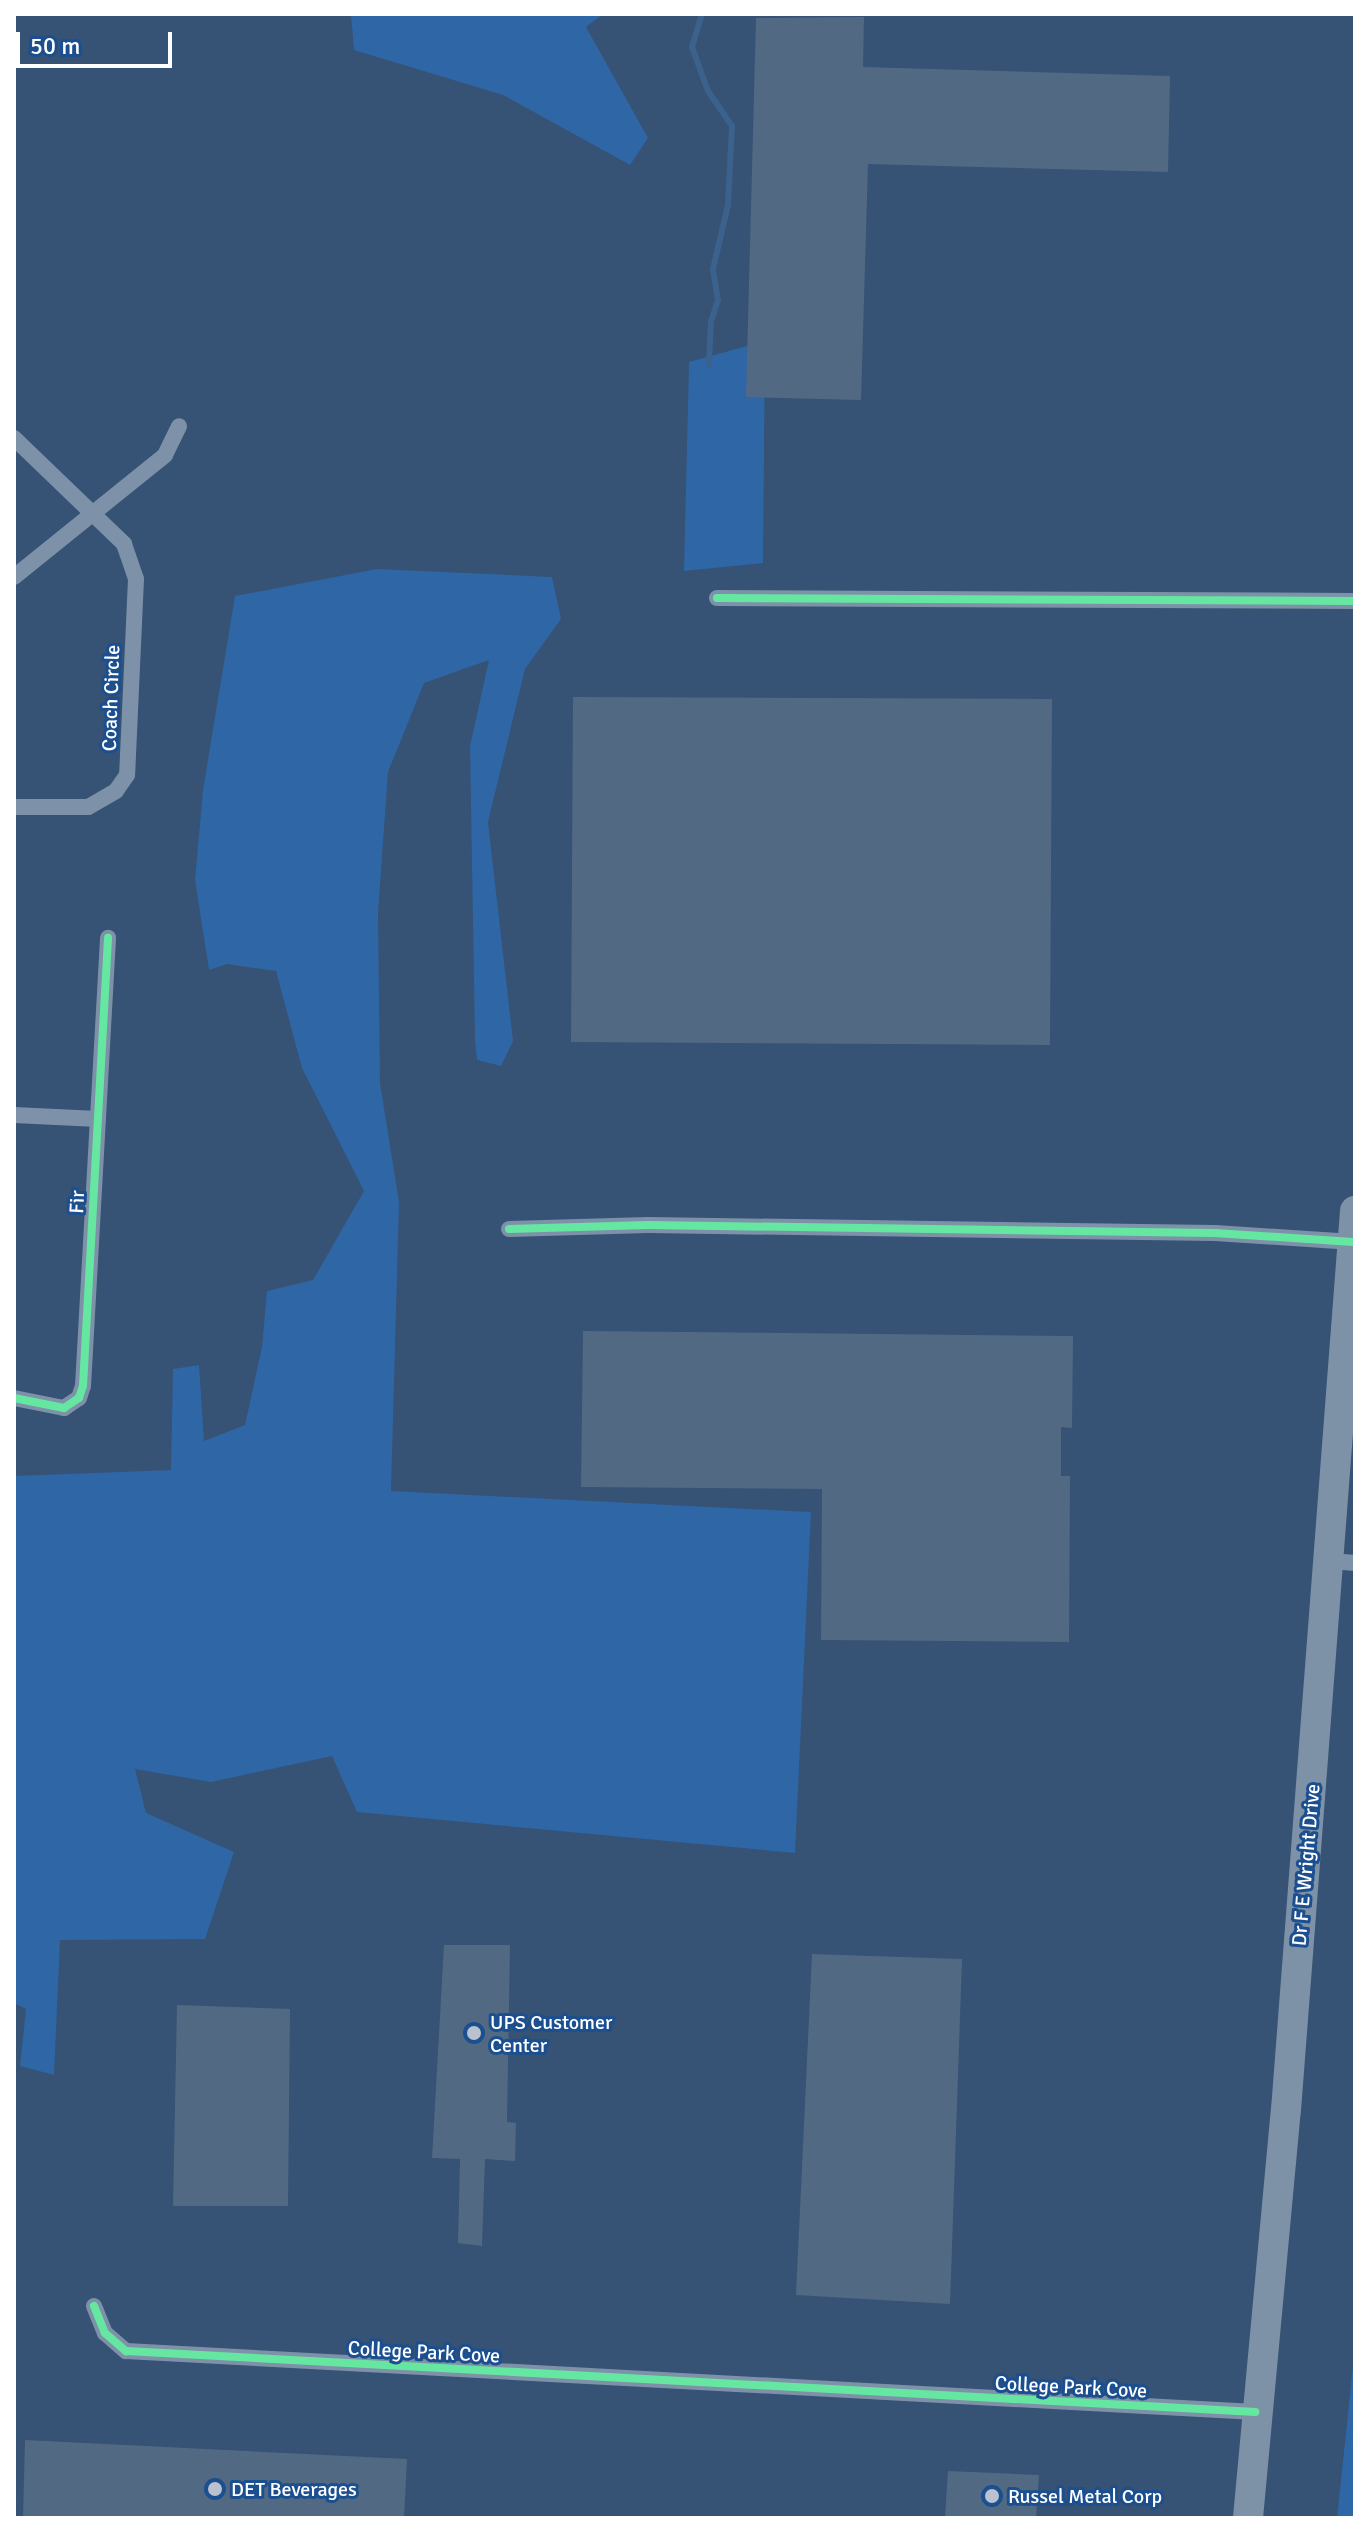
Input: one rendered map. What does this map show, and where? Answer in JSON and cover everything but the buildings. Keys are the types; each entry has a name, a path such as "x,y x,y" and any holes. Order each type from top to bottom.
{"highway":[{"name":"Dr F E Wright Drive","path":"1248,2518 1255,2412 1343,1562 1355,1211"}],"street":[{"path":"14,577 165,455 179,426"},
{"name":"Coach Circle","path":"14,438 124,544 136,579 127,775 104,801 88,807 14,807"},
{"path":"717,598 1355,601"},
{"name":"Fir","path":"14,1398 64,1408 79,1398 83,1386 108,938"},
{"path":"14,1115 98,1119"},
{"path":"509,1229 648,1225 1215,1233 1353,1242"},
{"name":"College Park Cove","path":"94,2306 105,2333 126,2351 1255,2412"}],"shaded area":[{"path":"351,14 603,14 586,27 648,138 630,165 503,95 354,50"},
{"path":"765,341 763,563 684,571 689,362"},
{"path":"377,569 552,577 561,619 525,669 488,822 513,1041 501,1066 477,1060 475,1040 470,746 489,660 424,683 388,772 378,913 380,1083 399,1202 391,1491 811,1512 795,1853 357,1812 332,1756 211,1782 135,1769 146,1813 234,1852 205,1939 60,1940 54,2075 20,2066 26,2009 14,2003 14,1476 171,1470 173,1369 199,1365 204,1441 245,1425 262,1347 267,1291 313,1280 364,1191 302,1068 276,971 227,964 209,970 195,880 203,790 235,596"},
{"path":"1355,2347 1355,2518 1337,2518"}],"waterway":[{"path":"702,14 692,47 708,91 732,126 728,205 713,269 718,300 711,321 709,364"}],"cycle path":[{"path":"717,598 1355,601"},
{"path":"14,1398 64,1408 79,1398 83,1386 108,938"},
{"path":"509,1229 648,1225 1215,1233 1353,1242"},
{"path":"94,2306 105,2333 126,2351 1255,2412"}],"place":[{"name":"UPS Customer Center","path":"474,2033"},
{"name":"DET Beverages","path":"215,2489"},
{"name":"Russel Metal Corp","path":"992,2496"}]}
